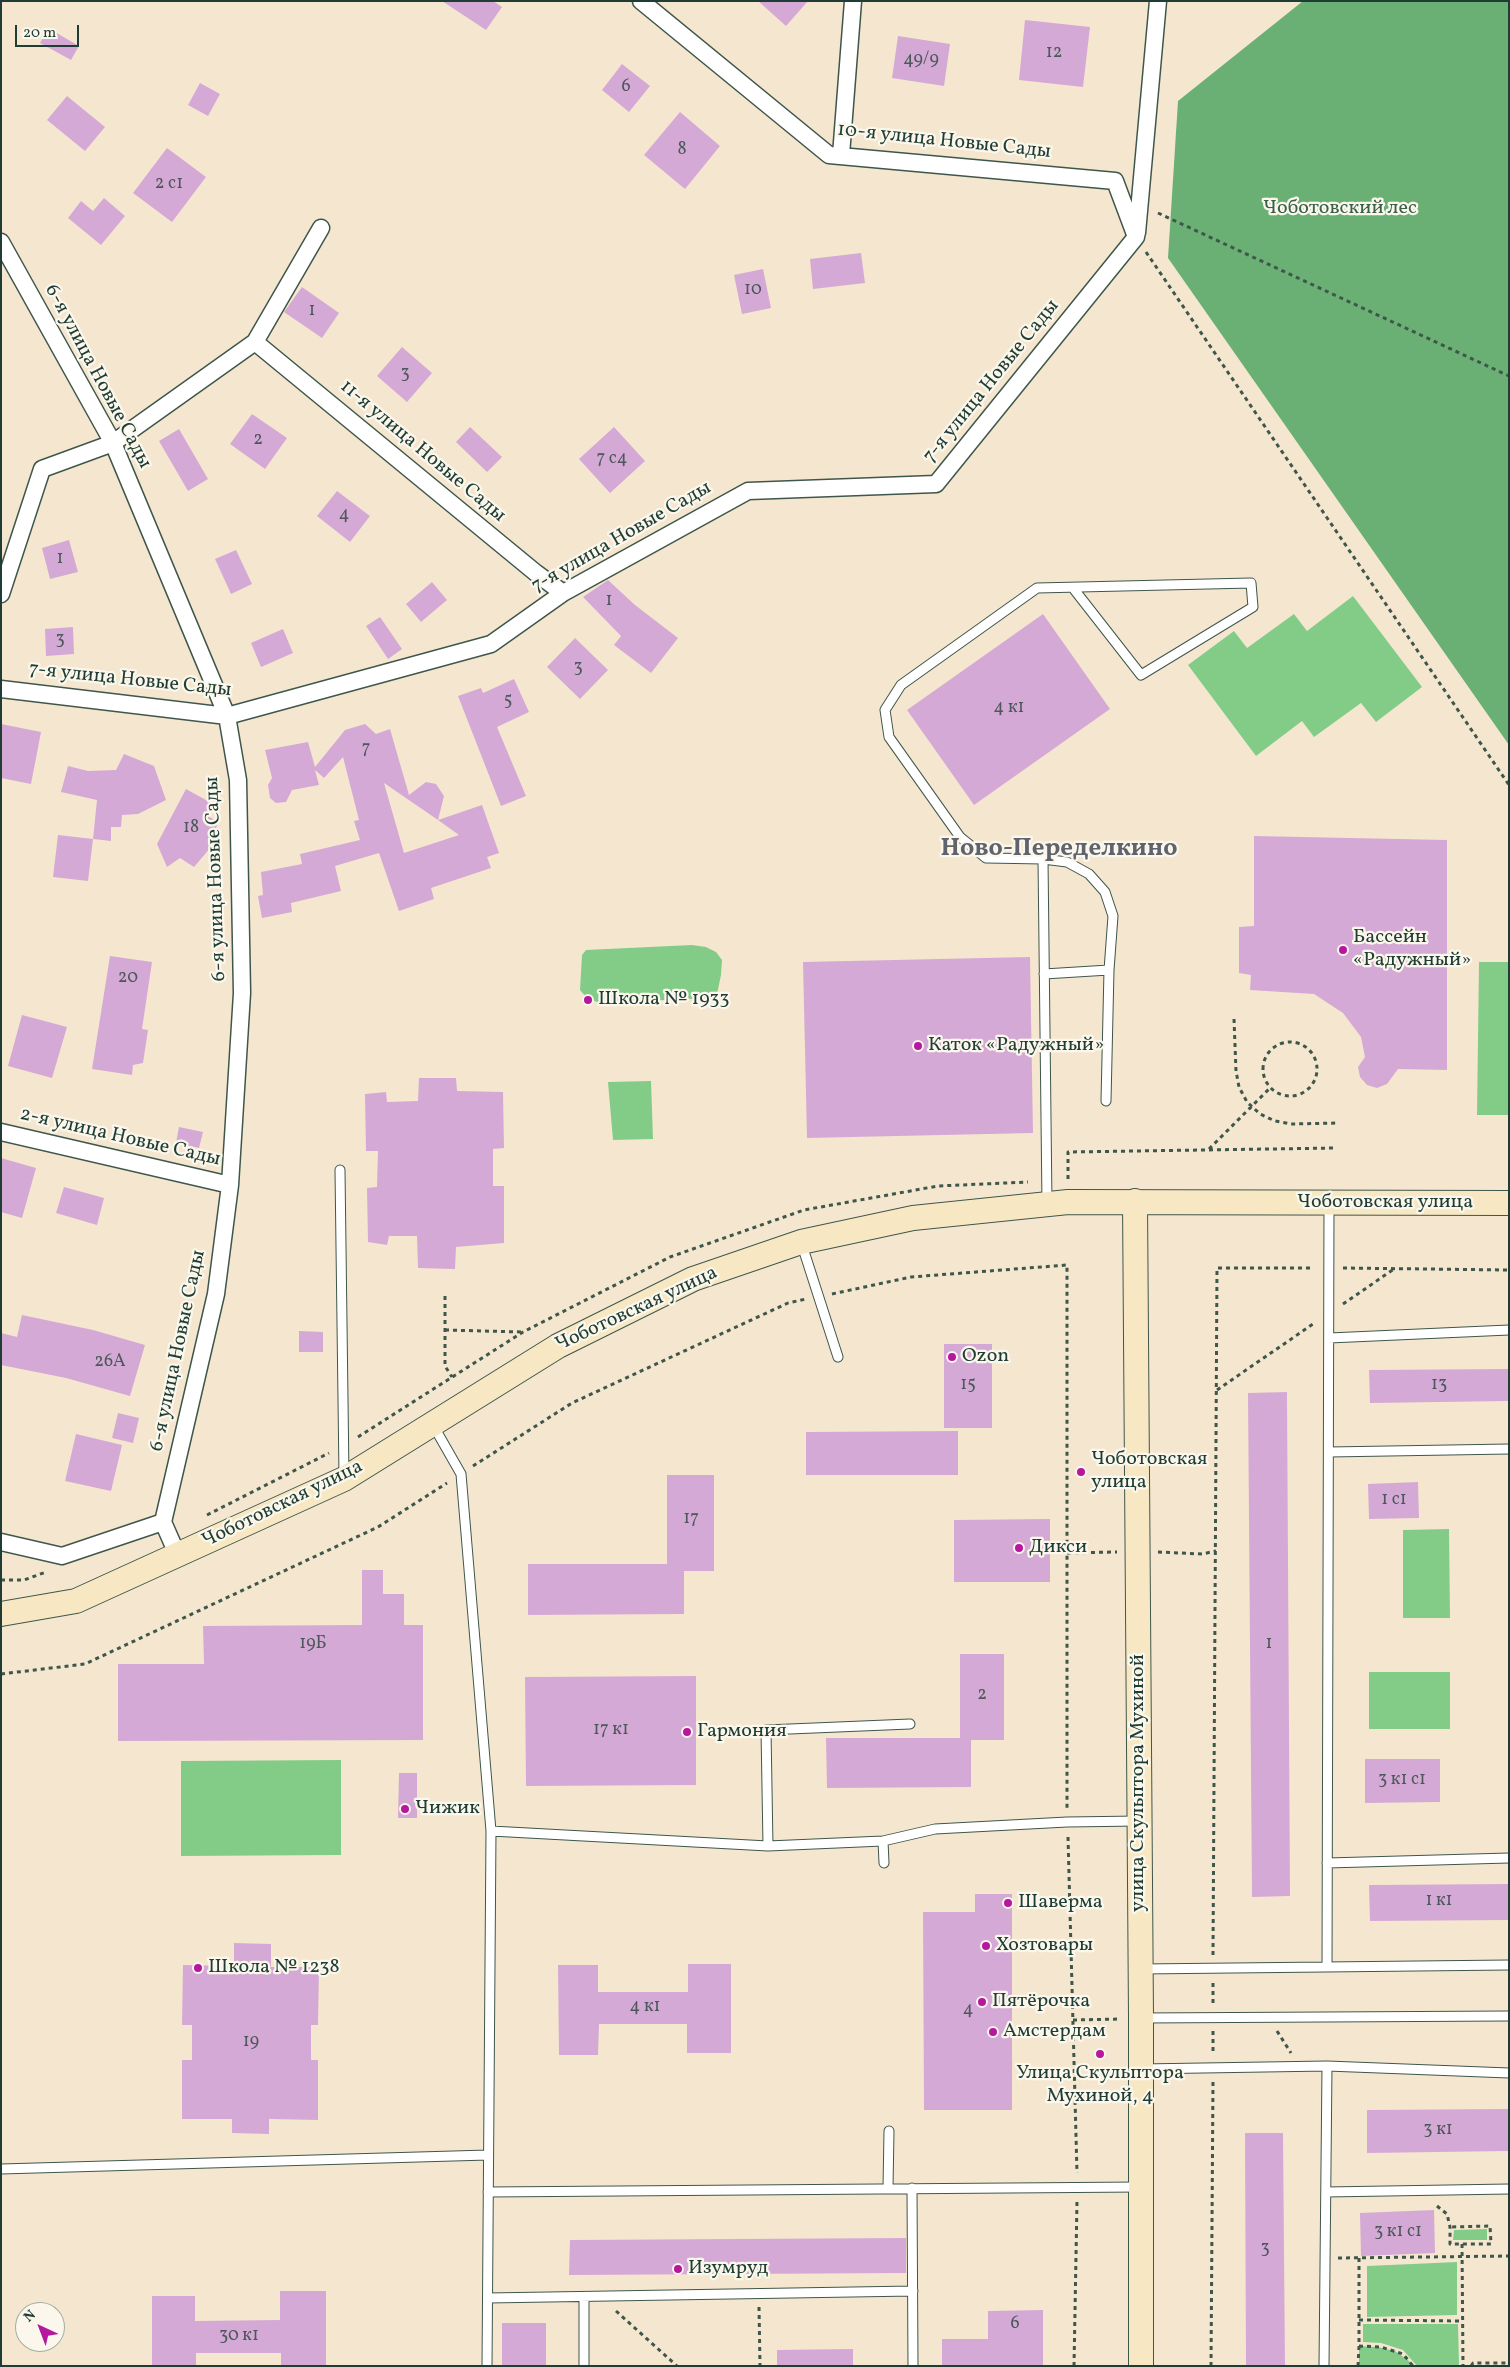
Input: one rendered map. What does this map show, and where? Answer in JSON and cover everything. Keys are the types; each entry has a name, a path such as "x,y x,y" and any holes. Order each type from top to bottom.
{"main road":[{"name":"Чоботовская улица","path":"1,1614 76,1601 344,1479 558,1346 693,1279 801,1242 913,1218 1046,1204 1134,1201 1509,1203"},
{"name":"улица Скульптора Мухиной","path":"1134,1201 1141,1969 1141,2366"}],"street":[{"name":"10-я улица Новые Сады","path":"641,1 829,154 1115,181 1136,237"},
{"path":"841,155 853,1"},
{"path":"1136,237 1158,1"},
{"path":"1,594 42,469 112,443 255,342 322,228"},
{"name":"7-я улица Новые Сады","path":"1,689 227,716 491,644 563,593 748,491 936,484 1136,237"},
{"name":"6-я улица Новые Сады","path":"1,242 112,443 227,716 238,780 242,993 230,1185 216,1294 163,1522"},
{"name":"11-я улица Новые Сады","path":"255,342 536,573 563,593"},
{"name":"2-я улица Новые Сады","path":"1,1132 230,1185"},
{"path":"1,1542 62,1556 163,1522 178,1556"}],"lane":[{"path":"1073,588 1141,675 1253,607 1251,583 1037,588 901,685 885,710 888,737 960,837 986,858 1042,859 1067,862 1089,874 1105,892 1113,916 1109,970 1106,1101"},
{"path":"1042,859 1046,1204"},
{"path":"1044,974 1109,970"},
{"path":"340,1170 344,1479"},
{"path":"1327,1967 1329,1202"},
{"path":"801,1242 838,1357"},
{"path":"1329,1338 1509,1330"},
{"path":"433,1425 461,1474 492,1831 487,2366"},
{"path":"1329,1452 1509,1449"},
{"path":"768,1846 766,1730 910,1724"},
{"path":"492,1831 768,1846 883,1841 935,1829 1067,1822 1139,1821"},
{"path":"883,1841 884,1864"},
{"path":"1327,1863 1509,1858"},
{"path":"1141,1969 1509,1965"},
{"path":"1141,2018 1509,2016"},
{"path":"1141,2069 1327,2066 1509,2073"},
{"path":"1324,2366 1327,2066"},
{"path":"888,2188 889,2131"},
{"path":"1,2169 488,2155"},
{"path":"488,2192 888,2188 1141,2188"},
{"path":"912,2188 913,2366"},
{"path":"1326,2192 1509,2189"},
{"path":"488,2298 913,2291"},
{"path":"584,2297 584,2366"}],"path":[{"path":"1139,204 1509,376"},
{"path":"1136,237 1509,785"},
{"path":"1234,1019 1236,1071 1239,1087 1252,1106 1260,1114 1275,1122 1291,1124 1337,1123"},
{"path":"1284,1042 1298,1043 1310,1050 1317,1063 1317,1077 1309,1089 1296,1096 1282,1095 1270,1088 1264,1075 1264,1061 1272,1049 1284,1042"},
{"path":"1208,1150 1270,1088"},
{"path":"1068,1179 1068,1152 1336,1148"},
{"path":"201,1518 345,1445 523,1332 670,1258 804,1210 938,1186 1078,1179"},
{"path":"1,1674 85,1664 378,1526 572,1403 788,1303 911,1277 1067,1265 1067,1822 1077,2188 1074,2366"},
{"path":"1211,2366 1217,1268 1509,1270"},
{"path":"1217,1390 1395,1269"},
{"path":"445,1296 445,1366 452,1377"},
{"path":"445,1330 523,1332"},
{"path":"1,1580 24,1580 51,1571"},
{"path":"1073,2020 1141,2018"},
{"path":"1268,2018 1300,2066"},
{"path":"1450,2226 1490,2226 1491,2244 1462,2244 1450,2244 1450,2226"},
{"path":"1462,2244 1463,2366"},
{"path":"1325,2258 1509,2256"},
{"path":"1358,2366 1359,2258"},
{"path":"759,2294 760,2366"},
{"path":"601,2297 677,2366"},
{"path":"1359,2320 1462,2321"},
{"path":"1359,2346 1381,2347 1403,2354 1413,2366"},
{"path":"1471,2366 1473,2363 1506,2363"}],"green space":[{"name":"Чоботовский лес","path":"1303,1 1509,1 1509,745 1168,258 1178,101"},
{"path":"1353,596 1422,687 1376,722 1361,703 1314,737 1302,721 1256,756 1188,665 1234,631 1247,648 1294,614 1307,631"},
{"path":"692,945 706,947 716,952 722,960 717,994 709,998 599,1003 586,997 580,990 582,955 586,950"},
{"path":"1479,962 1509,962 1509,1115 1477,1115"},
{"path":"651,1081 653,1139 613,1140 608,1082"},
{"path":"1449,1529 1450,1618 1403,1618 1403,1530"},
{"path":"1369,1672 1450,1672 1450,1729 1369,1729"},
{"path":"341,1760 341,1855 181,1856 181,1761"},
{"path":"1487,2229 1487,2240 1453,2240 1454,2230"},
{"path":"1457,2262 1457,2315 1367,2317 1367,2266"},
{"path":"1363,2324 1458,2324 1459,2366 1417,2366 1403,2350 1381,2343 1363,2342"},
{"path":"1359,2346 1395,2351 1409,2361 1412,2366 1359,2366"}],"building":[{"path":"442,1 493,1 502,7 486,30"},
{"path":"758,1 808,1 786,26"},
{"path":"1025,20 1090,27 1083,87 1019,80"},
{"path":"48,28 79,46 71,60 40,43"},
{"path":"898,36 950,44 944,86 892,78"},
{"path":"622,64 650,86 629,112 602,90"},
{"path":"200,83 220,94 208,116 188,105"},
{"path":"67,96 105,127 85,151 47,120"},
{"path":"680,112 720,146 685,189 644,155"},
{"path":"167,148 206,177 172,222 133,193"},
{"path":"104,198 125,216 101,245 68,218 81,201 93,211"},
{"path":"861,253 865,283 813,289 810,259"},
{"path":"763,269 771,308 742,314 734,275"},
{"path":"302,287 339,313 322,338 284,312"},
{"path":"402,347 432,373 407,402 377,376"},
{"path":"252,414 287,438 265,469 230,444"},
{"path":"470,427 502,457 487,472 456,442"},
{"path":"614,427 645,461 610,493 579,459"},
{"path":"179,429 208,479 188,491 159,441"},
{"path":"337,491 370,516 350,542 317,516"},
{"path":"69,540 78,572 50,579 42,548"},
{"path":"236,550 252,584 231,594 215,559"},
{"path":"608,580 635,605 678,638 651,673 614,645 621,636 583,597"},
{"path":"432,582 447,600 421,622 406,604"},
{"path":"1043,614 1110,709 974,805 907,710"},
{"path":"380,617 402,649 388,659 366,626"},
{"path":"73,627 74,654 46,656 45,629"},
{"path":"283,629 293,653 261,667 251,643"},
{"path":"575,638 608,670 580,699 547,667"},
{"path":"514,679 529,712 497,727 526,796 501,806 458,696 481,688 483,693"},
{"path":"1,724 41,732 31,784 1,778"},
{"path":"365,724 376,734 390,729 409,795 426,782 436,784 444,796 438,820 482,805 499,853 487,857 491,868 431,888 434,899 399,911 379,853 335,866 341,891 291,903 292,912 262,918 258,896 263,895 261,872 302,864 300,854 360,840 354,821 359,820 343,757 324,778 315,770 319,785 292,790 286,802 276,803 270,798 268,785 272,778 265,750 308,742 315,767 345,730","holes":["384,783 438,820 459,835 404,853"]},
{"path":"124,754 154,766 166,800 138,814 122,815 121,827 111,827 111,841 93,839 97,800 61,792 68,766 88,771 116,770"},
{"path":"186,789 215,805 208,816 218,822 211,847 194,867 180,858 167,867 157,844"},
{"path":"58,835 93,839 88,881 53,877"},
{"name":"Бассейн «Радужный»","path":"1254,836 1447,840 1447,1070 1398,1069 1387,1084 1377,1088 1367,1085 1360,1077 1358,1067 1365,1057 1361,1037 1343,1013 1314,994 1250,990 1251,975 1239,973 1239,927 1254,926"},
{"path":"110,956 152,962 142,1029 148,1030 143,1063 133,1065 132,1075 92,1069"},
{"name":"Каток «Радужный»","path":"1030,957 1033,1133 807,1138 803,962"},
{"path":"22,1015 67,1027 52,1078 8,1066"},
{"path":"419,1078 456,1078 457,1091 503,1092 504,1148 493,1149 493,1186 504,1186 504,1243 456,1247 455,1269 418,1268 417,1236 389,1236 387,1245 368,1242 367,1188 377,1187 378,1151 366,1151 365,1094 386,1092 387,1102 418,1101"},
{"path":"179,1127 203,1132 199,1148 176,1143"},
{"path":"1,1158 36,1168 22,1218 1,1212"},
{"path":"64,1187 104,1198 97,1225 56,1213"},
{"path":"22,1315 93,1330 145,1345 130,1396 66,1378 1,1365 1,1333 17,1337"},
{"path":"299,1331 323,1332 323,1352 299,1352"},
{"path":"944,1344 992,1344 992,1428 944,1428"},
{"path":"1509,1369 1509,1401 1370,1403 1369,1370"},
{"path":"1287,1392 1290,1896 1252,1897 1248,1393"},
{"path":"118,1413 139,1418 133,1443 112,1438"},
{"path":"958,1431 958,1475 806,1475 806,1432"},
{"path":"76,1434 122,1445 111,1491 65,1481"},
{"path":"667,1475 714,1475 714,1571 684,1571 684,1614 528,1615 528,1564 667,1564"},
{"path":"1418,1482 1419,1518 1369,1519 1368,1484"},
{"path":"1050,1519 1050,1582 954,1582 954,1520"},
{"path":"362,1570 383,1570 383,1594 404,1594 404,1625 423,1625 423,1740 118,1741 118,1664 204,1664 203,1626 362,1625"},
{"path":"960,1654 1004,1654 1004,1740 971,1740 971,1787 827,1788 826,1738 960,1738"},
{"path":"696,1676 696,1785 526,1786 525,1677"},
{"path":"1365,1759 1440,1759 1440,1802 1365,1803"},
{"path":"399,1773 417,1773 417,1818 398,1818"},
{"path":"1509,1884 1509,1920 1370,1921 1369,1885"},
{"path":"975,1894 1012,1894 1012,2110 924,2110 923,1912 975,1912"},
{"path":"234,1943 271,1944 271,1967 319,1967 318,2025 311,2025 311,2060 318,2060 318,2120 269,2119 269,2134 232,2133 232,2119 182,2119 182,2060 192,2060 192,2025 182,2025 183,1965 234,1966"},
{"path":"688,1964 731,1964 731,2053 687,2053 687,2024 599,2024 598,2055 559,2055 558,1965 598,1965 598,1992 688,1992"},
{"path":"1509,2109 1509,2151 1367,2153 1367,2110"},
{"path":"1245,2133 1283,2133 1285,2366 1246,2366"},
{"path":"1434,2210 1435,2253 1361,2256 1360,2213"},
{"path":"906,2238 906,2273 569,2275 570,2240"},
{"path":"280,2291 326,2291 326,2366 281,2366 281,2353 196,2353 196,2366 152,2366 152,2296 195,2296 195,2321 280,2320"},
{"path":"1043,2310 1043,2366 942,2366 942,2339 988,2339 988,2311"},
{"path":"502,2323 546,2323 546,2366 502,2366"},
{"path":"853,2349 853,2366 777,2366 777,2350"}],"place":[{"name":"Бассейн «Радужный»","path":"1343,950"},
{"name":"Школа № 1933","path":"588,1000"},
{"name":"Каток «Радужный»","path":"918,1046"},
{"name":"Ozon","path":"952,1357"},
{"name":"Чоботовская улица","path":"1081,1472"},
{"name":"Дикси","path":"1019,1548"},
{"name":"Гармония","path":"687,1732"},
{"name":"Чижик","path":"405,1809"},
{"name":"Шаверма","path":"1008,1903"},
{"name":"Хозтовары","path":"986,1946"},
{"name":"Школа № 1238","path":"198,1968"},
{"name":"Пятёрочка","path":"982,2002"},
{"name":"Амстердам","path":"993,2032"},
{"name":"Улица Скульптора Мухиной, 4","path":"1100,2054"},
{"name":"Изумруд","path":"678,2269"}],"district":[{"name":"Ново-Переделкино","path":"1059,850"}]}
